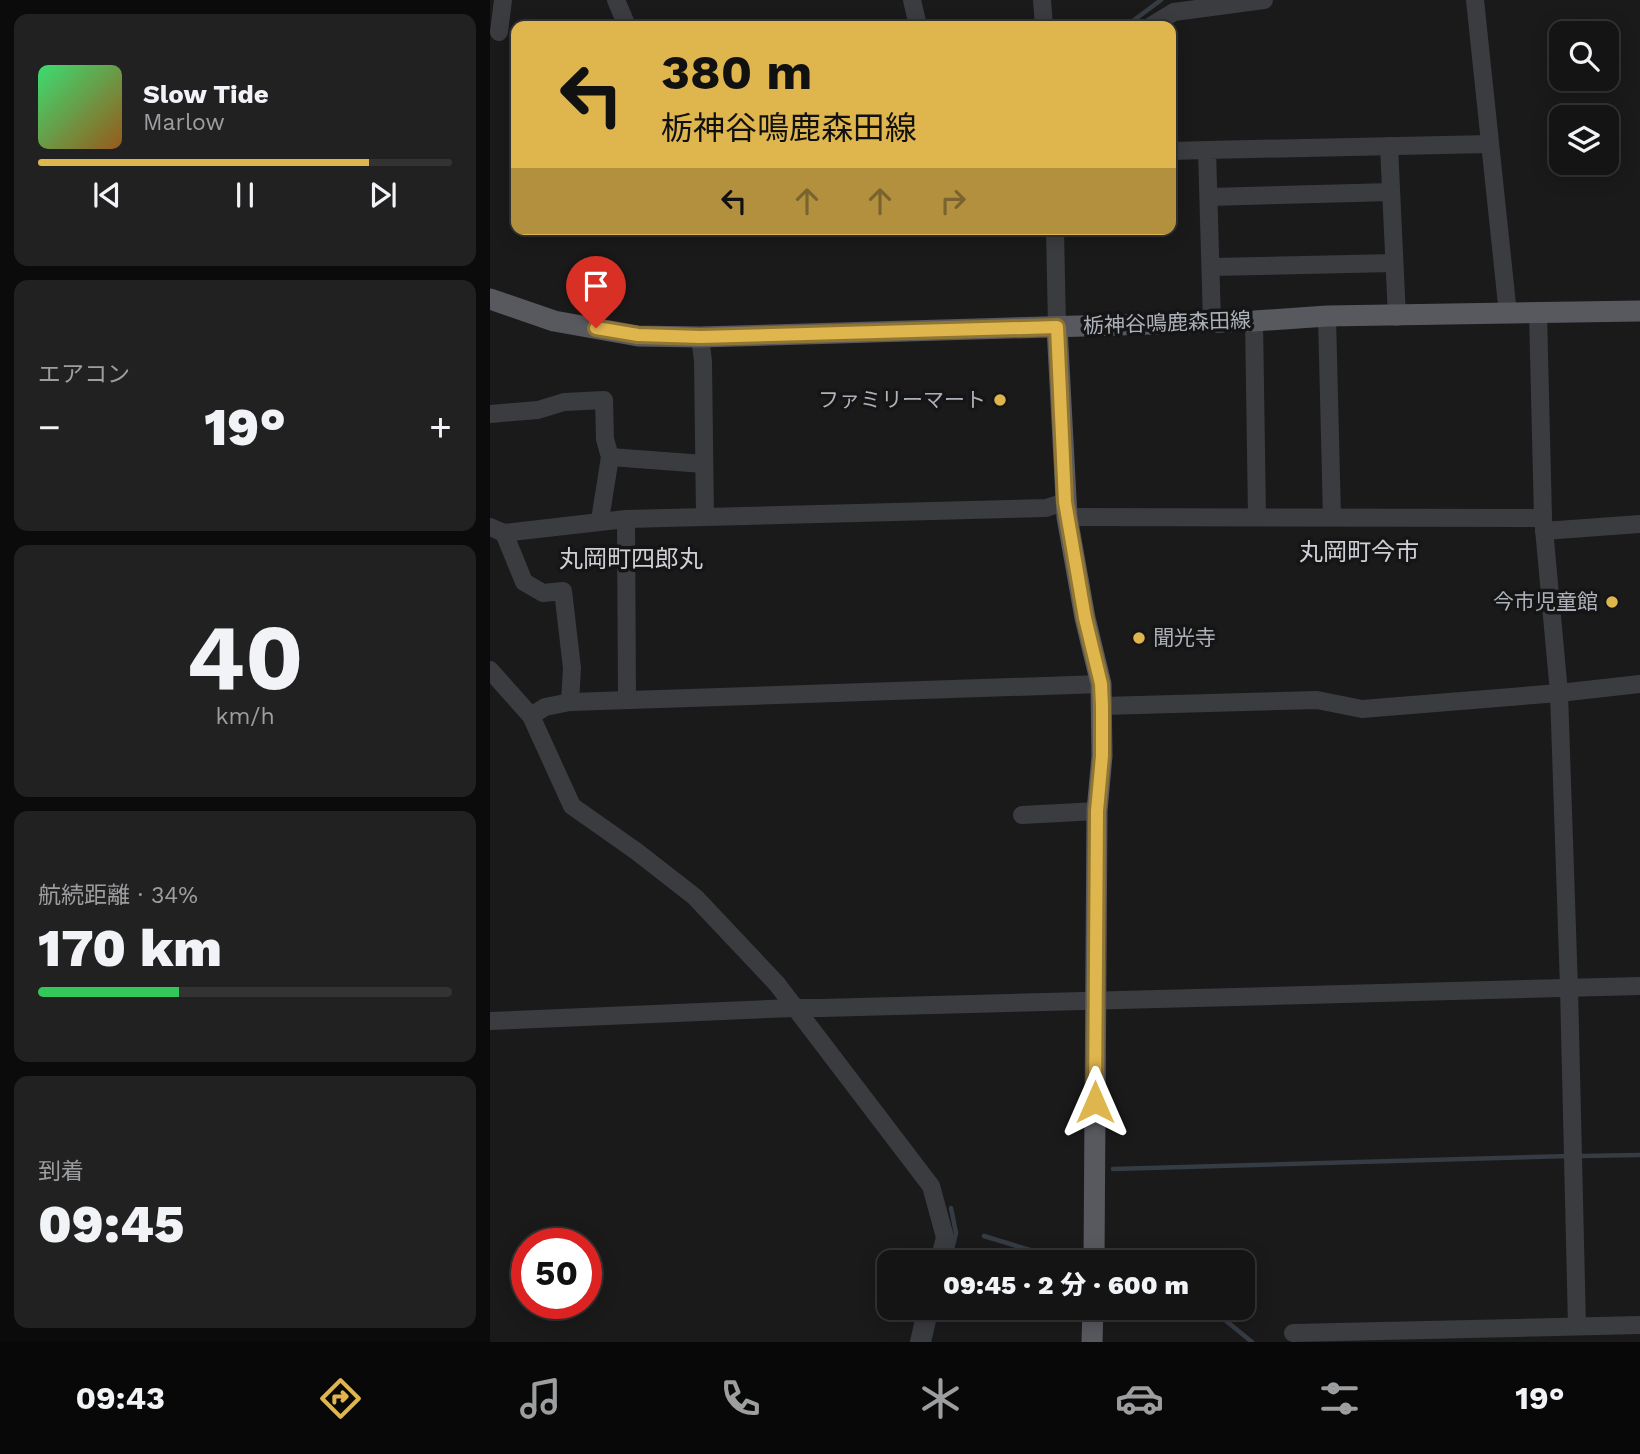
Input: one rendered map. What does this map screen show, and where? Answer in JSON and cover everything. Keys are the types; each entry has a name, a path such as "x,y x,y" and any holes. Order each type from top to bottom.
{"main road":[{"name":"栃神谷鳴鹿森田線","path":"490,302 554,321 638,335 701,337 1254,321 1327,316 1397,317 1640,311"},
{"path":"1057,327 1066,509 1085,618 1101,684 1102,706 1102,756 1097,811 1094,1250"},
{"path":"1092,1342 1093,1320"}],"street":[{"path":"502,34 503,0"},
{"path":"616,0 624,21"},
{"path":"912,0 917,21"},
{"path":"1042,0 1044,21"},
{"path":"1159,21 1174,12 1264,0"},
{"path":"1475,0 1508,314"},
{"path":"1176,151 1490,144"},
{"path":"1389,146 1397,317"},
{"path":"1207,150 1212,322"},
{"path":"1209,197 1391,192"},
{"path":"1055,235 1057,327"},
{"path":"1212,267 1394,264"},
{"path":"1538,313 1544,524 1559,693 1577,1326"},
{"path":"1327,316 1332,517"},
{"path":"1254,321 1257,516"},
{"path":"701,337 705,517"},
{"path":"490,414 538,410 564,401 604,400 605,439 610,457 600,520"},
{"path":"610,457 704,464"},
{"path":"570,702 572,668 563,591 543,593 524,582 497,530 600,520 1046,508 1544,524 1640,524"},
{"path":"626,519 627,700"},
{"path":"490,670 538,712 572,806 695,897 778,984 932,1185 945,1237 942,1250"},
{"path":"538,712 570,702 1101,684"},
{"path":"1102,706 1317,700 1362,709 1640,684"},
{"path":"1022,816 1097,811"},
{"path":"490,1021 793,1008 1640,986"},
{"path":"919,1342 925,1320"},
{"path":"1293,1333 1480,1335 1577,1326 1640,1325"}],"waterway":[{"path":"1133,21 1161,0"},
{"path":"1579,1156 1640,1155"},
{"path":"1113,1169 1570,1156"},
{"path":"951,1208 956,1233 952,1250"},
{"path":"984,1236 1030,1250"},
{"path":"929,1342 934,1320"},
{"path":"1225,1320 1252,1342"}],"place":[{"name":"ファミリーマート","path":"1000,400"},
{"name":"今市児童館","path":"1612,602"},
{"name":"聞光寺","path":"1139,638"}],"district":[{"name":"丸岡町今市","path":"1359,552"},
{"name":"丸岡町四郎丸","path":"631,559"}],"route":[{"path":"596,328 638,335 701,337 1057,327 1065,502 1085,618 1101,684 1102,756 1097,811 1095,1102"}]}
